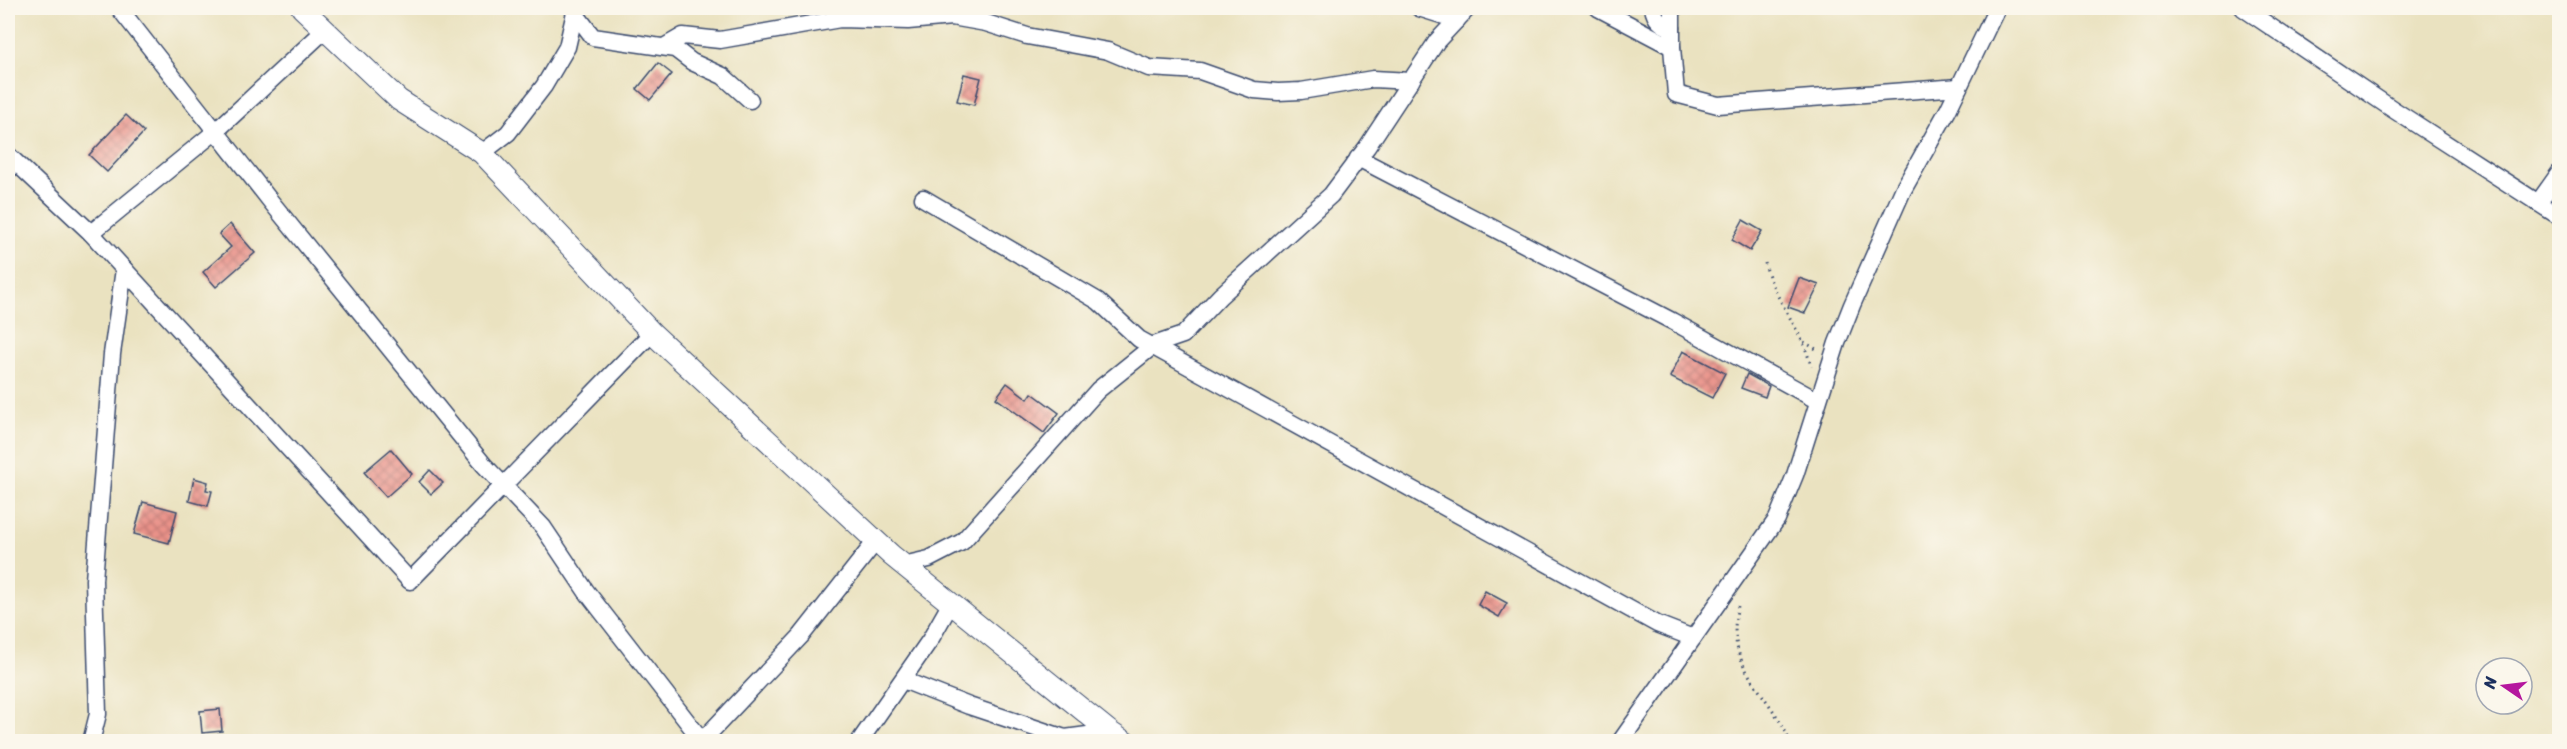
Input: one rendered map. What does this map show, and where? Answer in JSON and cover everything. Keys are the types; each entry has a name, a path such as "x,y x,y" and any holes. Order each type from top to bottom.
{"street":[{"path":"119,8 462,438 543,527 586,591 702,741 801,636 876,541"},
{"path":"302,8 399,100 482,153 652,333 876,541 1121,739"},
{"path":"1419,8 1462,14"},
{"path":"1598,8 1672,47"},
{"path":"1653,8 1654,15 1664,26 1672,28"},
{"path":"1672,8 1672,47 1676,94 1718,105 1959,87"},
{"path":"1620,741 1777,519 1795,475 1815,399 1894,210 1959,87 1997,8"},
{"path":"2243,8 2394,111 2559,217"},
{"path":"482,153 508,133 544,86 567,47 576,10"},
{"path":"576,10 593,37 675,49 692,62 711,69 750,100"},
{"path":"903,565 929,559 962,542 1098,390 1154,345 1183,335 1220,296 1331,195 1437,41 1462,14"},
{"path":"664,47 683,36 720,40 840,19 908,21 952,17 986,22 1028,36 1108,51 1149,68 1200,71 1235,85 1260,91 1301,91 1373,79 1411,81"},
{"path":"91,233 216,131 325,30"},
{"path":"8,155 91,233 410,581 652,333"},
{"path":"1358,158 1672,321 1815,399"},
{"path":"2538,203 2559,172"},
{"path":"923,198 1098,302 1139,339 1154,345 1657,624 1693,638"},
{"path":"91,741 98,714 94,580 112,354 124,269"},
{"path":"859,741 930,640 951,603"},
{"path":"903,680 969,706 1065,738 1121,739"}],"path":[{"path":"1765,263 1775,292 1803,338 1811,366 1815,399"},
{"path":"1740,597 1736,629 1740,661 1755,687 1778,717 1790,741"}],"building":[{"path":"658,63 672,74 650,100 637,89"},
{"path":"964,74 981,78 974,105 957,101"},
{"path":"126,115 144,132 107,172 89,155"},
{"path":"1743,220 1762,231 1750,251 1732,240"},
{"path":"230,224 255,253 216,287 203,272 231,247 219,234"},
{"path":"1799,278 1819,285 1805,313 1788,307"},
{"path":"1683,351 1725,373 1712,398 1670,377"},
{"path":"1747,374 1769,386 1765,397 1741,388"},
{"path":"1007,383 1028,399 1032,393 1059,413 1044,433 996,398"},
{"path":"391,449 412,474 386,497 364,472"},
{"path":"430,470 443,483 431,494 419,482"},
{"path":"194,478 208,482 206,490 212,491 208,506 189,501"},
{"path":"143,502 177,511 169,543 134,534"},
{"path":"1485,591 1507,603 1499,617 1478,605"},
{"path":"220,709 222,731 202,733 200,711"}]}
